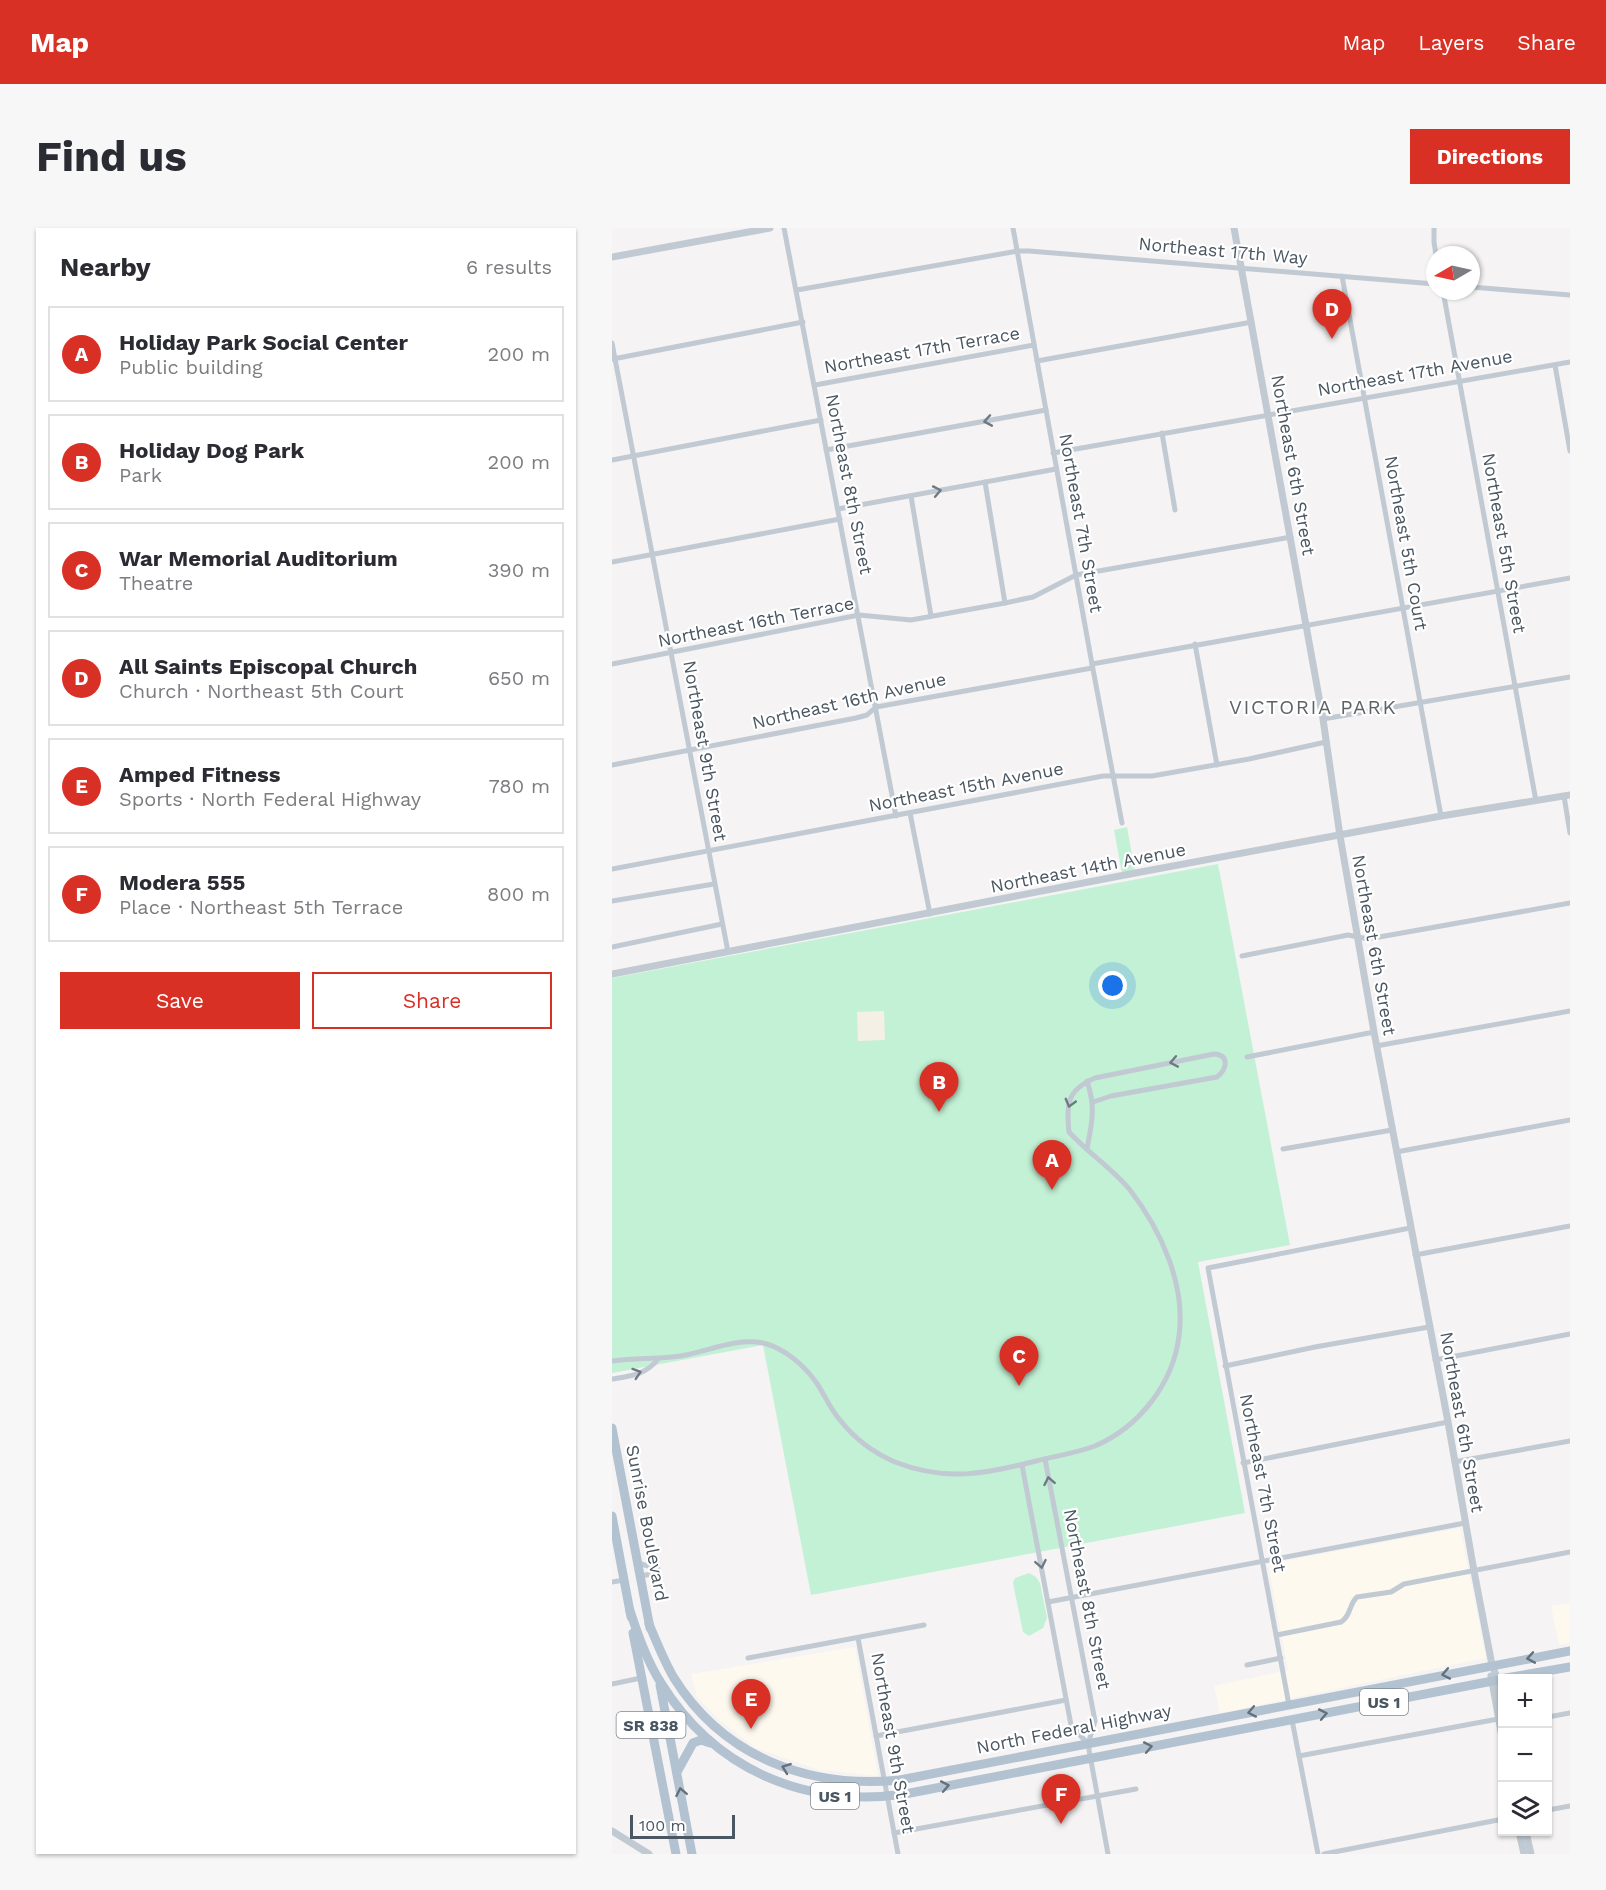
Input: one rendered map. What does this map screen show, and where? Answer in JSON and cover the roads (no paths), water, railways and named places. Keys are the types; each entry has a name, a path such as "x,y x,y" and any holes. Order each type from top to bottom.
{"main road":[{"name":"Sunrise Boulevard","path":"612,1428 649,1624"},
{"path":"612,1473 622,1479"},
{"name":"Sunrise Boulevard","path":"612,1516 630,1611"},
{"path":"630,1611 644,1650 659,1681"},
{"name":"SR 838","path":"630,1611 676,1854"},
{"name":"North Federal Highway","path":"649,1624 666,1663 688,1697 702,1714 733,1741 759,1756 799,1773 833,1780 867,1782 885,1781 1088,1744 1570,1651"},
{"name":"SR 838","path":"649,1624 692,1854"},
{"name":"North Federal Highway","path":"1532,1674 1570,1667"},
{"name":"North Federal Highway","path":"659,1681 681,1712 727,1756 776,1781 805,1791 845,1797 887,1796 1498,1680"},
{"path":"1292,1720 1309,1701"},
{"path":"1266,1725 1283,1713 1289,1705"},
{"path":"676,1772 693,1743 701,1740 714,1744"}],"street":[{"path":"612,257 770,228"},
{"name":"Northeast 8th Street","path":"784,228 896,816"},
{"name":"Northeast 7th Street","path":"1013,228 1122,823"},
{"name":"Northeast 6th Street","path":"1234,228 1323,719 1340,836 1376,1046 1492,1665 1498,1678"},
{"path":"1434,228 1435,246"},
{"name":"Northeast 17th Way","path":"797,290 1018,251 1426,283"},
{"name":"Northeast 5th Court","path":"1342,276 1441,816"},
{"path":"1480,288 1570,295"},
{"name":"Northeast 5th Street","path":"1445,300 1536,801"},
{"path":"613,359 802,322"},
{"name":"Northeast 17th Terrace","path":"1037,361 1252,322"},
{"name":"Northeast 9th Street","path":"612,343 613,359 634,456 728,952"},
{"name":"Northeast 17th Terrace","path":"814,385 1034,345"},
{"name":"Northeast 17th Avenue","path":"1053,453 1570,362"},
{"path":"1555,365 1570,452"},
{"path":"826,450 1046,410"},
{"path":"612,460 821,420"},
{"path":"1162,433 1175,510"},
{"path":"838,509 1056,469"},
{"path":"985,482 1005,603"},
{"path":"911,496 931,616"},
{"path":"612,562 840,519"},
{"name":"Northeast 16th Terrace","path":"612,664 859,615 911,620 1005,603 1033,597 1076,575 1291,537"},
{"name":"Northeast 16th Avenue","path":"612,765 856,718 867,715 876,706 1092,666 1195,644 1570,578"},
{"path":"1195,644 1217,765"},
{"path":"1323,719 1570,677"},
{"name":"Northeast 15th Avenue","path":"612,869 1104,776 1152,776 1316,746 1326,742"},
{"path":"1567,795 1570,833"},
{"name":"Northeast 14th Avenue","path":"612,974 1130,874 1567,795"},
{"path":"910,813 930,914"},
{"path":"612,900 714,884"},
{"path":"1242,956 1348,935 1368,939 1570,903"},
{"path":"612,946 722,924"},
{"path":"1376,1046 1570,1011"},
{"path":"1247,1057 1374,1032"},
{"path":"612,1361 686,1355 739,1342 766,1344 790,1355 816,1382 839,1420 864,1444 894,1461 917,1469 974,1475 1095,1446 1128,1426 1149,1405 1166,1379 1177,1353 1180,1326 1178,1299 1164,1247 1151,1221 1129,1189 1069,1132 1067,1117 1069,1099 1078,1087 1095,1078 1214,1054 1220,1054 1224,1058 1226,1065 1224,1071 1217,1077 1111,1096 1093,1102"},
{"path":"1087,1081 1093,1102 1087,1149"},
{"path":"1396,1152 1570,1120"},
{"path":"1283,1149 1392,1130"},
{"path":"1075,1139 1090,1133"},
{"path":"1415,1255 1570,1226"},
{"name":"Northeast 7th Street","path":"1289,1705 1208,1268 1410,1228"},
{"path":"1225,1366 1429,1326"},
{"path":"1435,1360 1570,1334"},
{"path":"612,1379 637,1375 653,1366 658,1359"},
{"path":"1243,1463 1448,1422"},
{"path":"1454,1462 1570,1441"},
{"name":"Northeast 8th Street","path":"1045,1459 1095,1721 1088,1744 1108,1854"},
{"name":"Northeast 8th Street","path":"1022,1465 1071,1725 1088,1744"},
{"path":"1048,1602 1465,1523"},
{"path":"1277,1635 1341,1622 1348,1615 1351,1605 1357,1598 1391,1592 1404,1584 1570,1552"},
{"path":"638,1563 658,1571 640,1576"},
{"path":"612,1582 624,1580"},
{"path":"748,1658 924,1625"},
{"name":"Northeast 9th Street","path":"858,1638 898,1854"},
{"path":"1247,1665 1281,1658"},
{"path":"612,1684 641,1678"},
{"path":"876,1736 1066,1700"},
{"path":"1552,1717 1570,1713"},
{"path":"1299,1756 1498,1719"},
{"path":"1292,1720 1318,1854"},
{"path":"894,1833 1136,1789"},
{"path":"1552,1809 1570,1806"},
{"path":"1324,1854 1498,1820"},
{"path":"612,1831 649,1854"},
{"path":"1520,1836 1524,1854"},
{"path":"1527,1836 1531,1854"}],"place":[{"name":"All Saints Episcopal Church","path":"1332,339"},
{"name":"Holiday Dog Park","path":"939,1112"},
{"name":"Holiday Park Social Center","path":"1052,1190"},
{"name":"War Memorial Auditorium","path":"1019,1386"},
{"name":"Amped Fitness","path":"751,1729"},
{"name":"Modera 555","path":"1061,1824"}],"district":[{"name":"VICTORIA PARK","path":"1313,707"}]}
